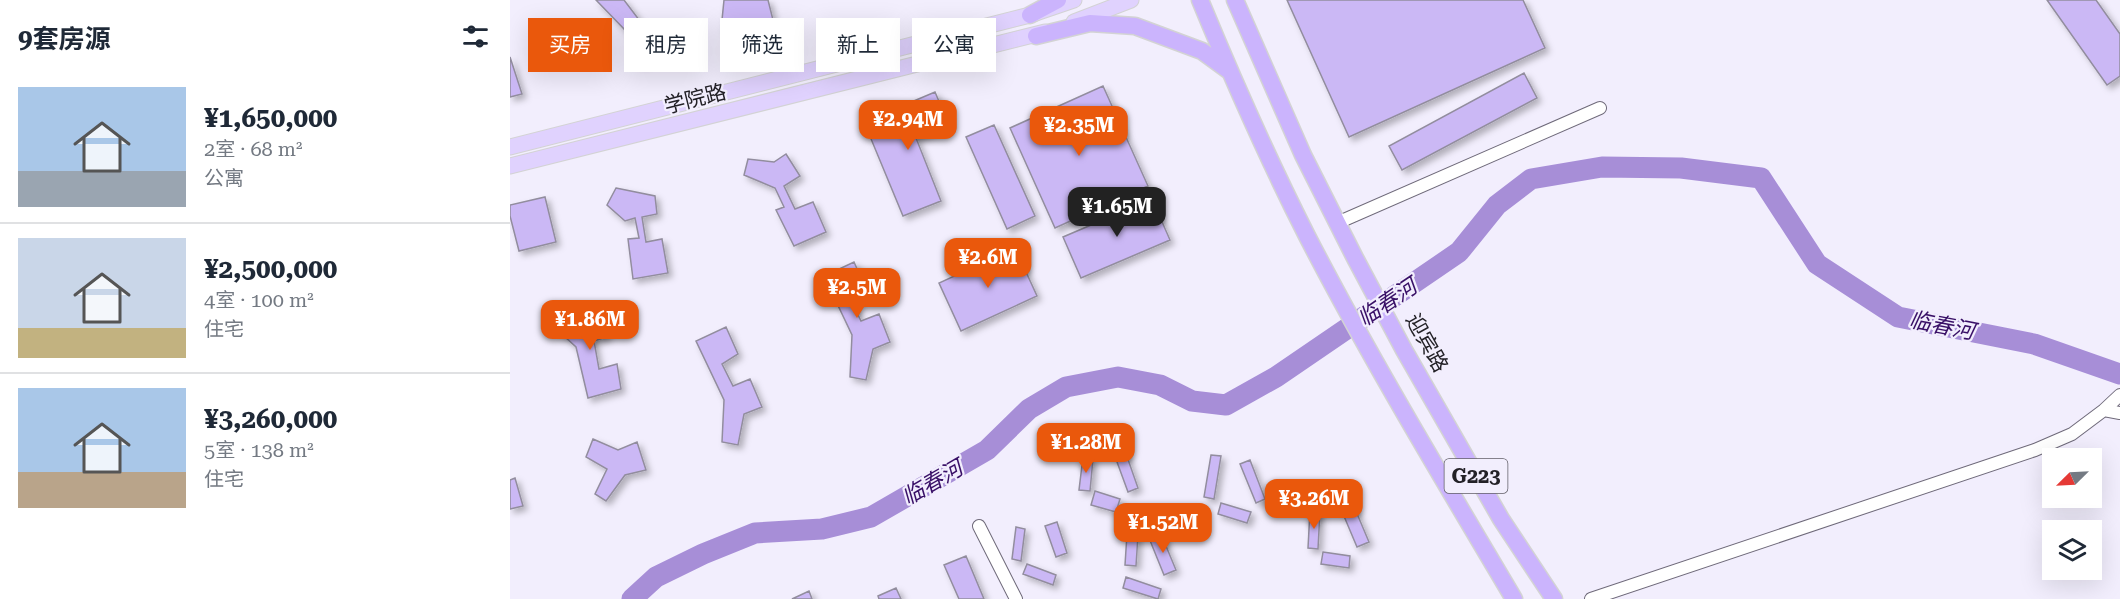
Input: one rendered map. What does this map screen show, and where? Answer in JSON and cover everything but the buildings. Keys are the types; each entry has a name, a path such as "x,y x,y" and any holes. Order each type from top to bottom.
{"highway":[{"path":"1030,15 1058,0"},
{"name":"G223","path":"1200,0 1229,71 1306,234 1376,364 1514,599"},
{"name":"迎宾路","path":"1235,0 1303,155 1355,258 1404,350 1501,519 1554,599"},
{"path":"1036,36 1090,23 1135,26 1202,51 1229,71"}],"main road":[{"name":"学院路","path":"510,147 1030,15 1074,0"},
{"name":"学院路","path":"510,166 1036,36 1131,0"}],"street":[{"path":"1337,223 1600,108"},
{"path":"1591,599 2035,450 2072,434 2120,395"},
{"path":"2104,410 2120,413"},
{"path":"979,526 1016,599"}],"waterway":[{"name":"临春河","path":"632,599 656,577 703,554 755,533 822,529 871,517 987,450 1029,409 1066,387 1118,377 1160,385 1192,401 1226,405 1276,377 1459,252 1497,205 1531,179 1602,167 1681,168 1761,178 1817,264 1898,317 2034,344 2120,374"}]}
